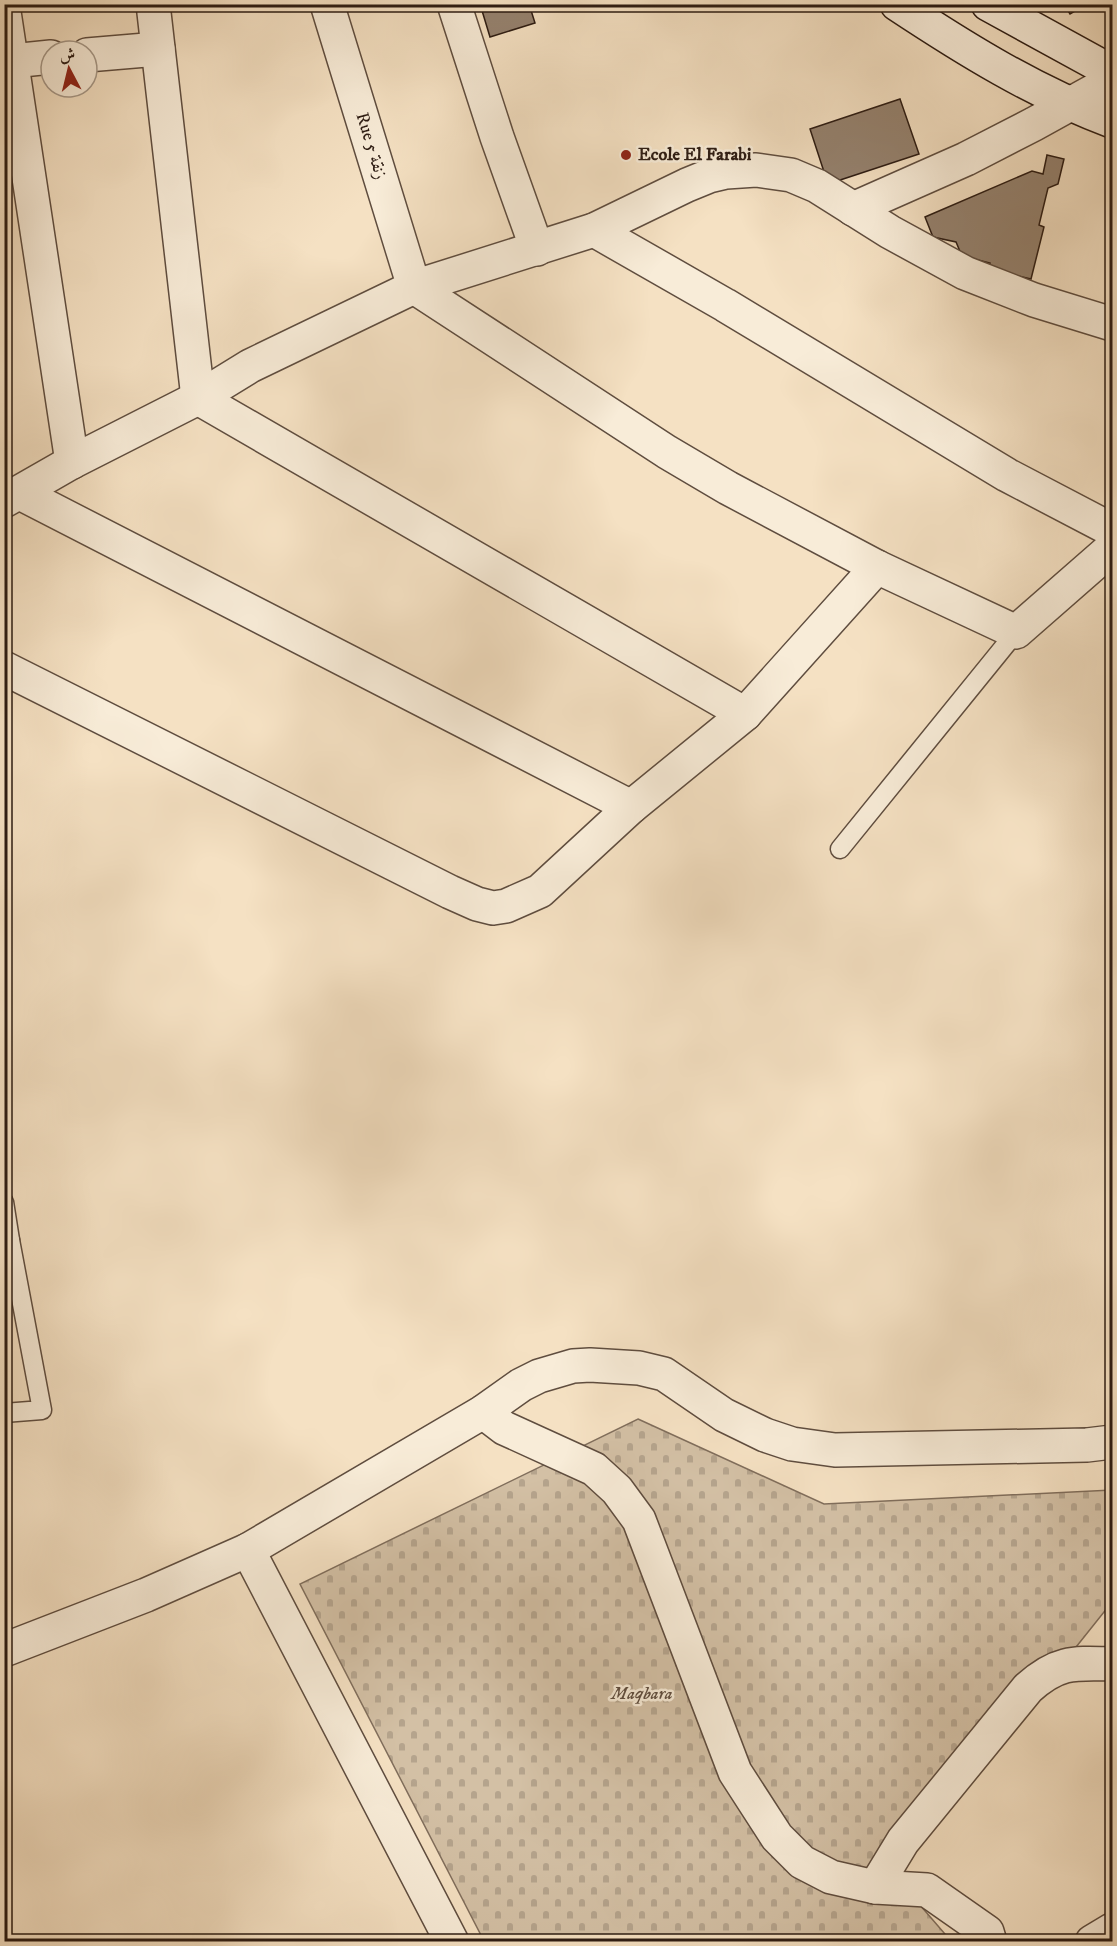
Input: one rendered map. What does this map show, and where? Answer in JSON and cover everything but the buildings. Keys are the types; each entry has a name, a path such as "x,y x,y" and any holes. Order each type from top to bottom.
{"street":[{"path":"153,4 198,398"},
{"name":"Rue 5 زنقة","path":"327,4 414,287"},
{"path":"454,4 497,137 537,249"},
{"path":"897,4 970,50 1070,105 1113,121"},
{"path":"988,4 1113,72"},
{"path":"4,12 72,462"},
{"path":"99,53 158,49"},
{"path":"12,61 39,58"},
{"path":"854,208 966,159 1113,81"},
{"path":"12,497 72,462 198,398 250,366 414,287 594,230 709,176 740,171 756,170 791,175 817,186 890,232 965,273 1034,300 1113,324"},
{"path":"594,230 725,305 1007,475 1113,530"},
{"path":"414,287 667,452 779,516 877,567 1016,632 1113,548"},
{"path":"198,398 745,714"},
{"path":"12,497 631,807"},
{"path":"4,668 450,892 486,907 506,906 540,891 631,807 745,714 877,567"},
{"path":"4,1650 146,1595 248,1550 483,1412 520,1385 539,1376 573,1366 639,1368 664,1374 724,1415 765,1435 792,1444 835,1450 1088,1445 1113,1442"},
{"path":"483,1412 504,1428 594,1469 628,1502 639,1520 735,1772 777,1837 802,1862 831,1877 875,1887 927,1890 985,1938"},
{"path":"248,1550 452,1941"},
{"path":"875,1887 903,1840 1028,1688 1041,1676 1074,1663 1113,1664"}],"lane":[{"path":"840,849 1016,632"},
{"path":"4,1202 7,1240 42,1410 4,1413"}],"green space":[{"name":"Maqbara","path":"638,1419 824,1504 1112,1490 1112,1602 894,1875 951,1941 484,1941 300,1584"}],"place":[{"name":"Ecole El Farabi","path":"626,155"}]}
